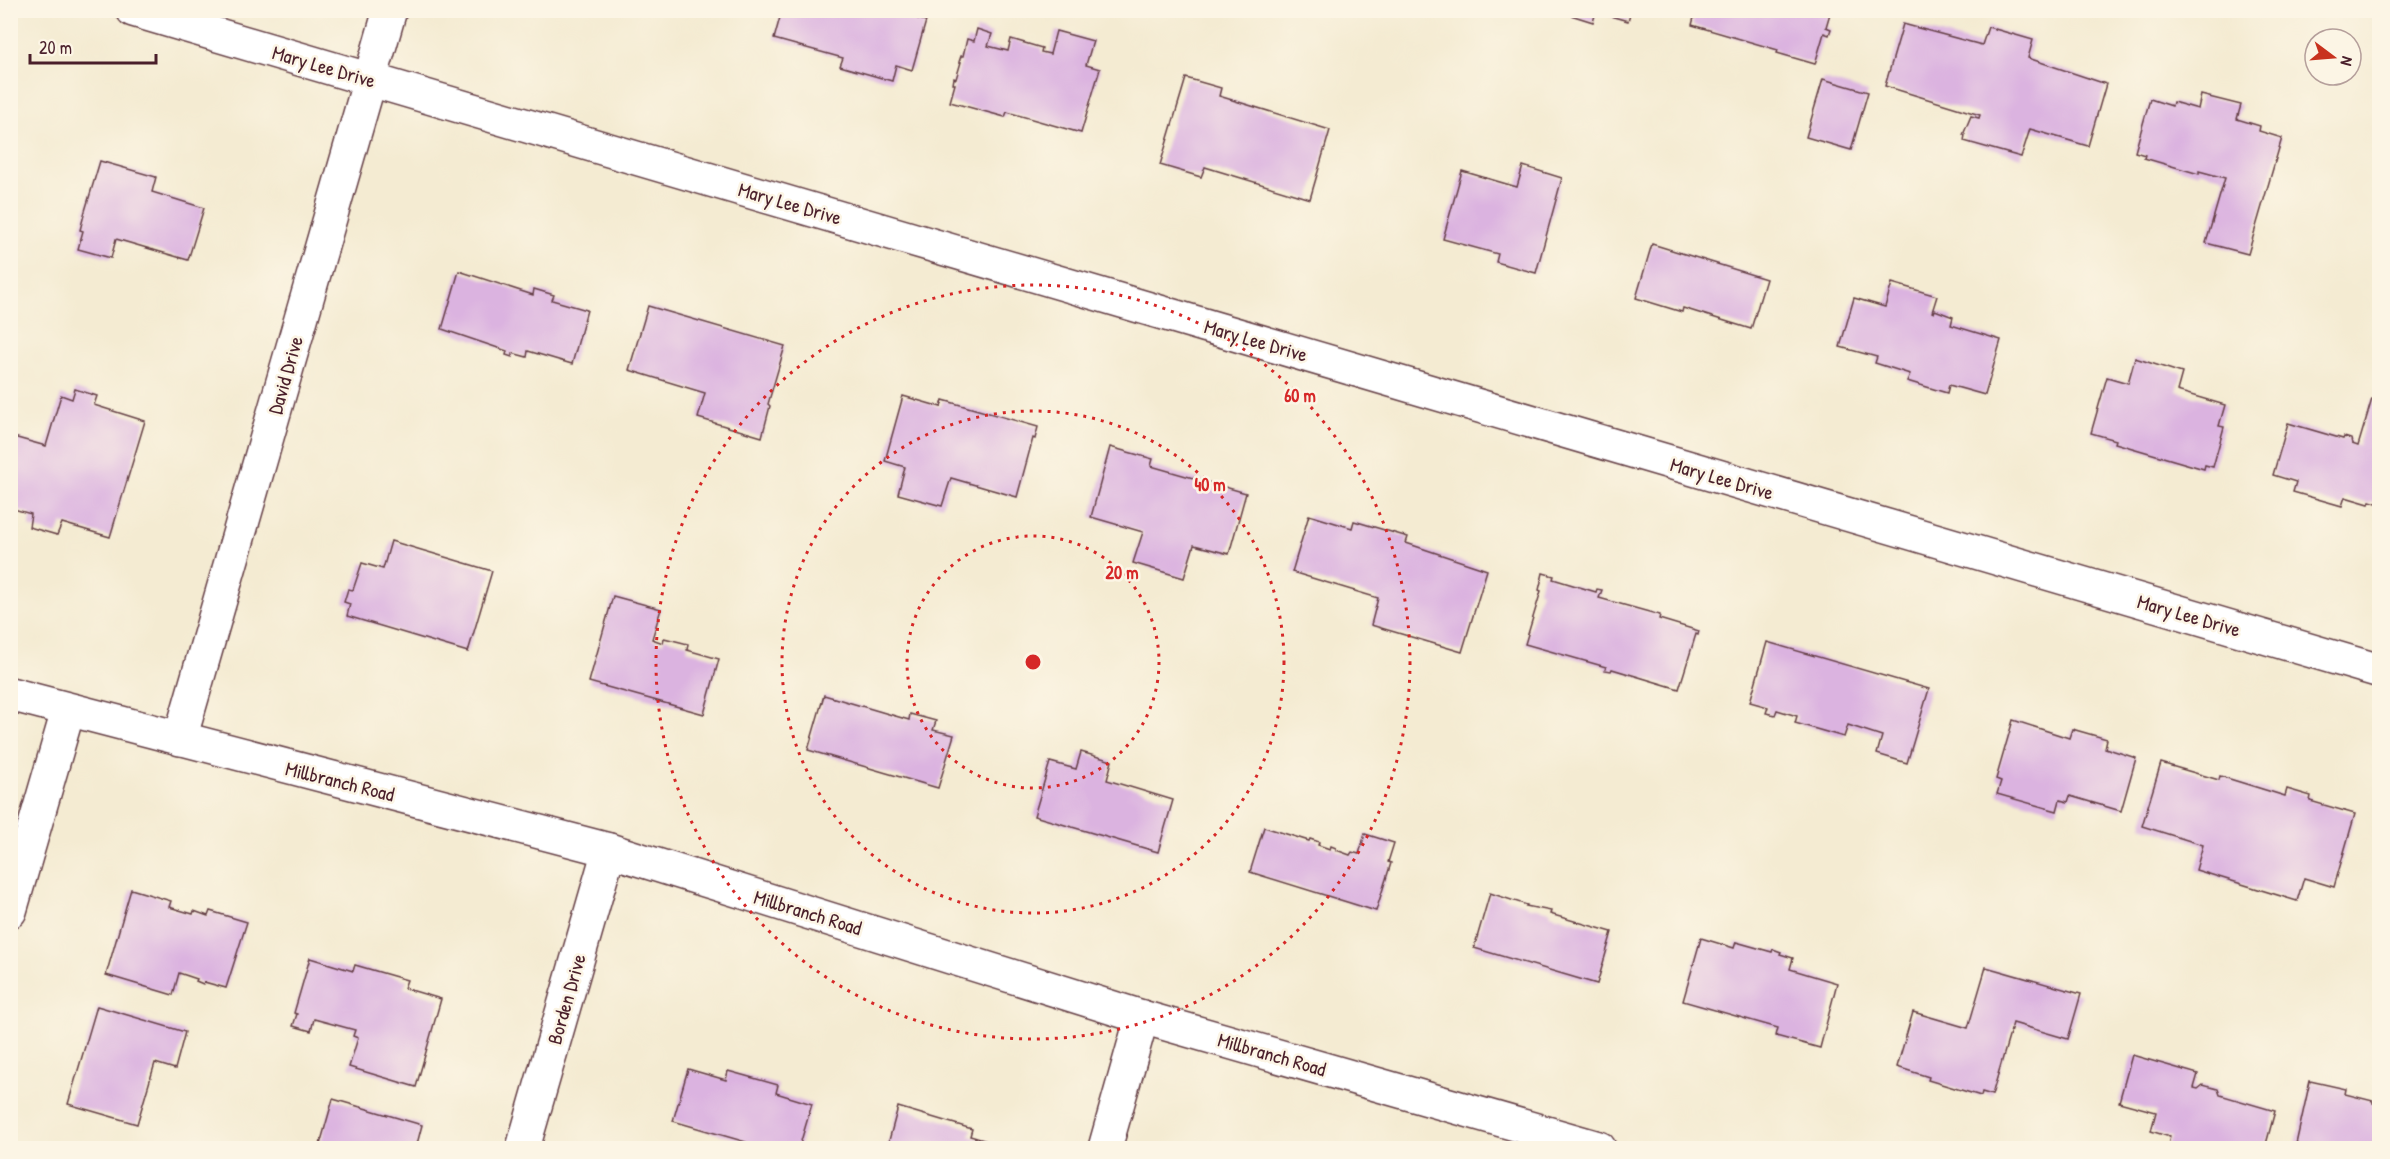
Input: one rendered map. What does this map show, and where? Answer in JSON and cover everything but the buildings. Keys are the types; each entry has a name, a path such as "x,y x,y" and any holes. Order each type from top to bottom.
{"street":[{"name":"Mary Lee Drive","path":"133,10 2379,671"},
{"name":"David Drive","path":"180,740 390,10"},
{"name":"Millbranch Road","path":"10,694 68,711 609,850 1142,1017 1599,1149"},
{"path":"10,911 68,711"},
{"name":"Borden Drive","path":"523,1149 609,850"},
{"path":"1106,1149 1142,1017"}]}
